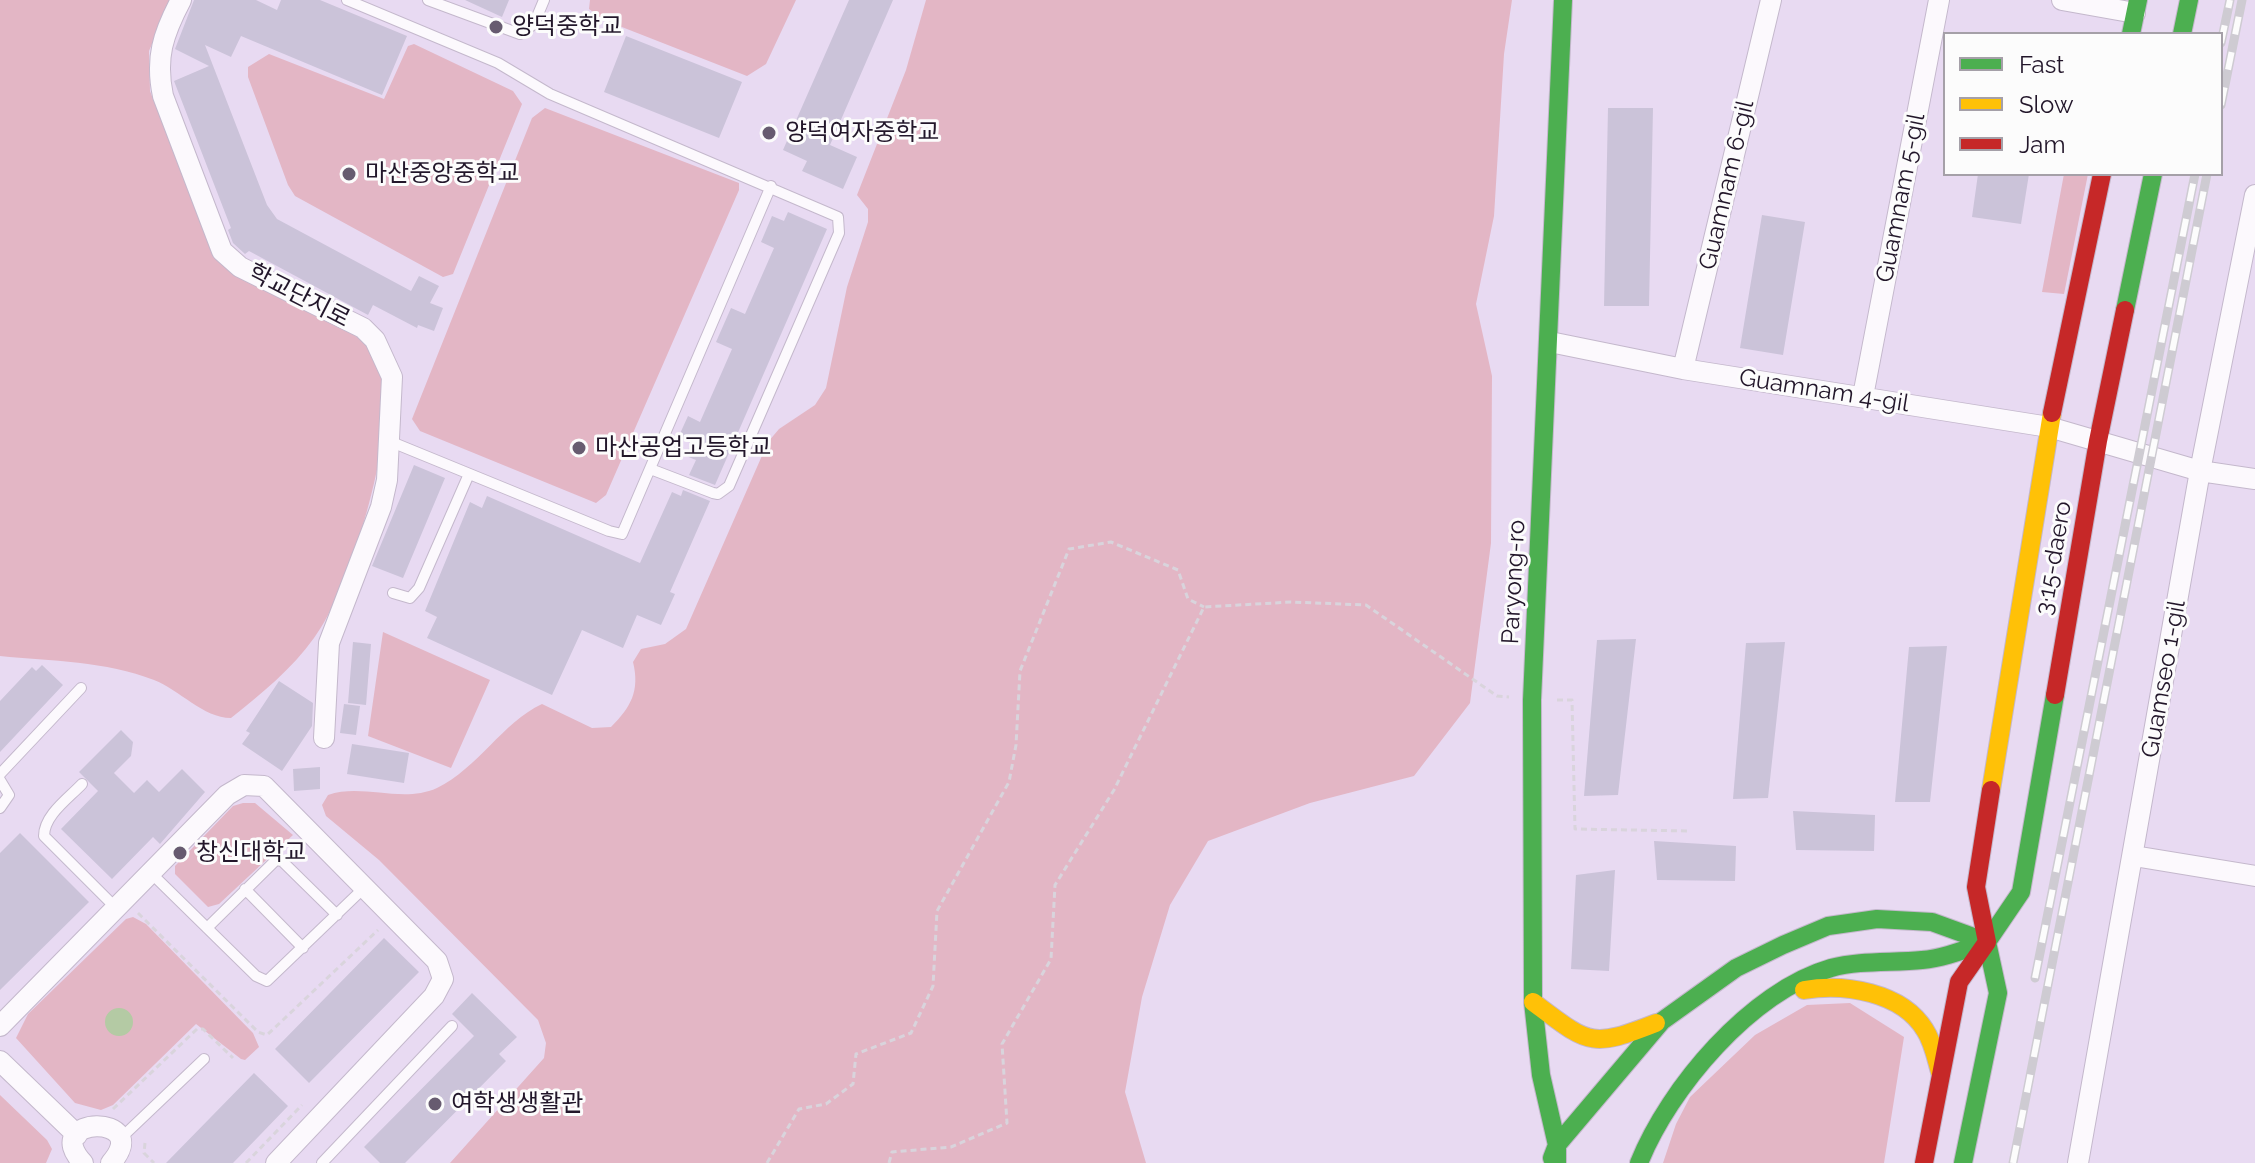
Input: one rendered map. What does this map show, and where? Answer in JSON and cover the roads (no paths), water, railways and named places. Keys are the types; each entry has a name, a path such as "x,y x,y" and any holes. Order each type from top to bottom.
{"main road":[{"name":"Paryong-ro","path":"1563,0 1532,700 1533,1002 1555,1157 1568,1163"},
{"path":"2182,32 2189,0"},
{"path":"2131,32 2137,6"},
{"name":"3·15-daero","path":"1963,1163 1998,993 1976,887 2049,427 2102,176"},
{"name":"3·15-daero","path":"1924,1163 1959,982 2021,892 2098,441 2153,176"},
{"path":"1533,1002 1577,1035 1610,1041 1662,1021 1736,968 1828,926 1877,919 1932,922 1987,942"},
{"path":"1639,1163 1672,1099 1699,1064 1781,990 1828,968 1926,960 1987,942"},
{"path":"1731,1036 1803,991 1824,985 1888,1000 1909,1011 1924,1028 1940,1072"},
{"path":"1555,1157 1662,1021"}],"street":[{"name":"학교단지로","path":"181,0 159,49 158,74 163,96 218,241 240,267 350,321 375,340 392,377 389,441 381,507 329,643 324,738"},
{"name":"Guamnam 6-gil","path":"1683,369 1771,0"},
{"name":"Guamnam 5-gil","path":"1863,396 1939,0"},
{"path":"2062,0 2137,6"},
{"name":"Guamseo 1-gil","path":"2078,1163 2200,471 2255,195"},
{"name":"Guamnam 4-gil","path":"1550,342 1683,369 2049,427 2200,471 2255,479"},
{"path":"0,1026 124,910 151,873 227,795 244,785 255,783 274,793 366,886 437,961 443,979 434,996 276,1163"},
{"path":"2134,856 2255,876"},
{"path":"0,1061 77,1135"},
{"path":"78,1161 74,1148 77,1135 83,1128 97,1123 111,1128 117,1156"}],"lane":[{"path":"347,0 498,63 550,94 838,217 841,223 833,247 729,486 718,494 713,493 653,470"},
{"path":"428,0 520,34 534,24 544,0"},
{"path":"389,441 617,534 628,528 771,186"},
{"path":"393,593 410,598 419,588 469,474"},
{"path":"0,774 81,688"},
{"path":"0,780 9,795 1,806"},
{"path":"82,784 51,817 44,827 44,836 124,910"},
{"path":"207,928 272,861 282,861 337,915"},
{"path":"151,873 261,980 274,978 366,886"},
{"path":"245,889 303,948"},
{"path":"322,1163 452,1026"},
{"path":"117,1156 204,1059"}],"railway":[{"path":"2223,33 2230,0"},
{"path":"2223,95 2242,0"},
{"path":"2035,978 2195,176"},
{"path":"2013,1163 2207,176"}],"place":[{"name":"양덕중학교","path":"496,27"},
{"name":"양덕여자중학교","path":"769,133"},
{"name":"마산중앙중학교","path":"349,174"},
{"name":"마산공업고등학교","path":"579,448"},
{"name":"창신대학교","path":"180,853"},
{"name":"여학생생활관","path":"435,1104"}]}
